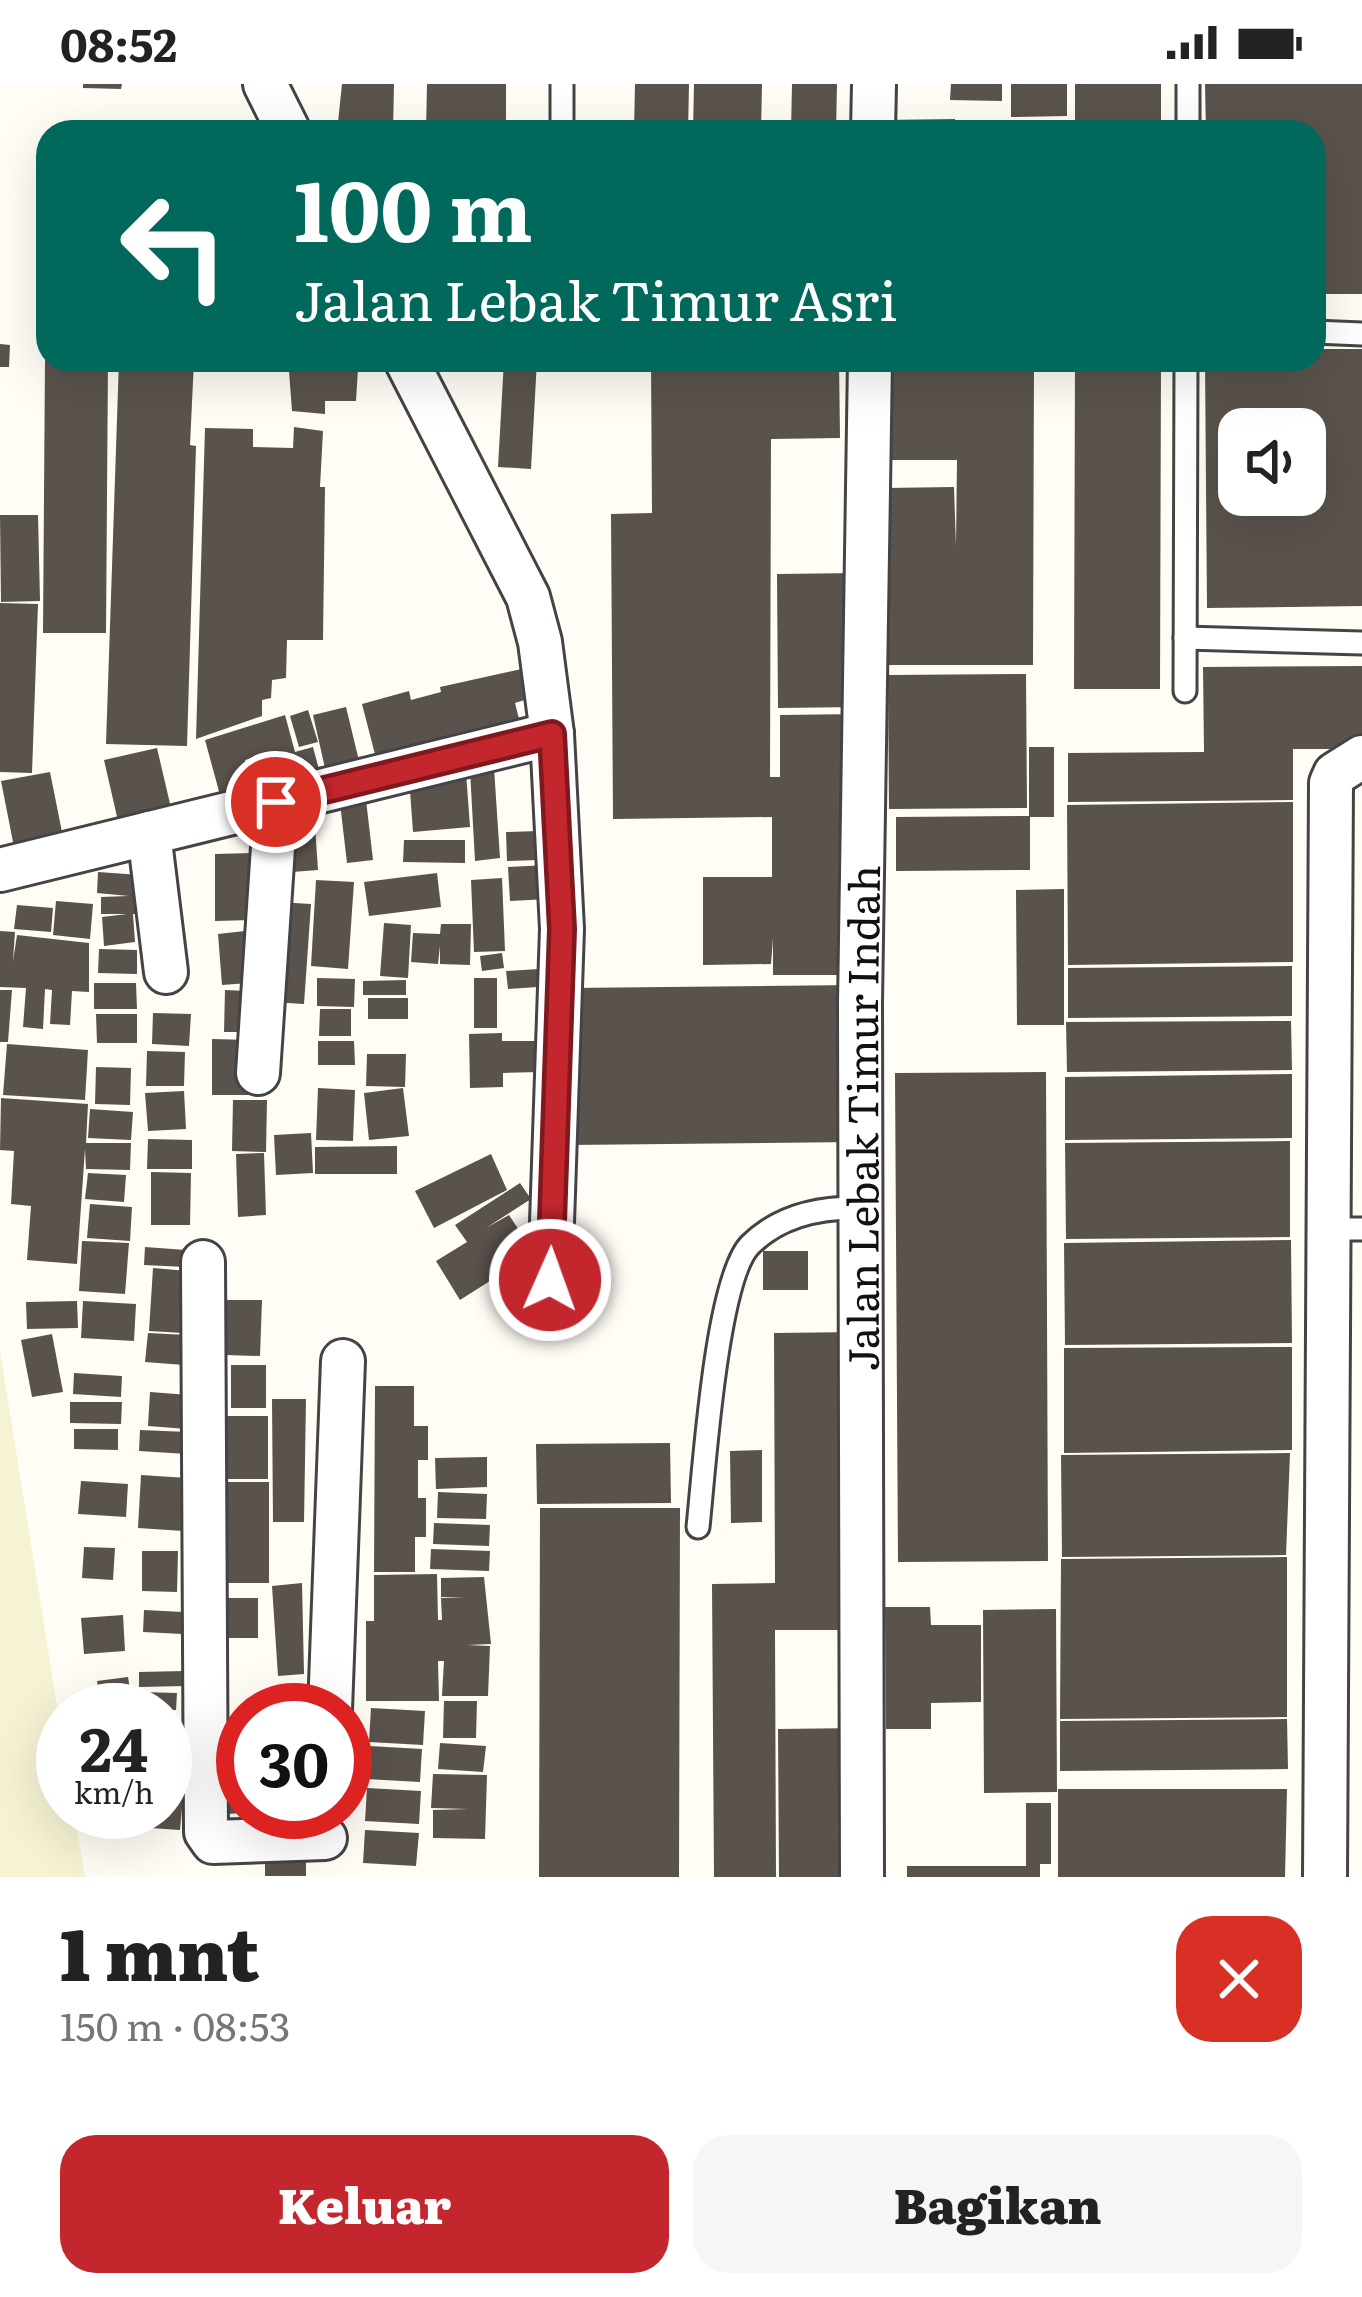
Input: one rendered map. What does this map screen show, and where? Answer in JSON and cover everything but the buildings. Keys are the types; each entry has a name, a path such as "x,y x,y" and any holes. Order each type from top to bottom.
{"street":[{"path":"265,84 283,120"},
{"path":"873,120 874,84"},
{"path":"412,372 534,611 552,734 562,929 550,1280"},
{"name":"Jalan Lebak Timur Indah","path":"862,1877 861,1208 870,372"},
{"path":"0,870 552,734"},
{"path":"1324,1877 1345,1229 1331,783 1335,774 1362,757"},
{"path":"259,1072 276,802"},
{"path":"149,833 166,973"},
{"path":"203,1262 206,1832 213,1842 325,1842"},
{"path":"331,1683 343,1361"}],"lane":[{"path":"562,84 562,120"},
{"path":"1188,84 1188,120"},
{"path":"1326,332 1362,334"},
{"path":"1185,692 1186,372"},
{"path":"1185,638 1362,643"},
{"path":"698,1527 715,1364 746,1249 776,1224 826,1208 861,1208"}],"shaded area":[{"path":"0,1351 53,1683 36,1683 36,1839 79,1839 85,1877 0,1877"}],"route":[{"path":"276,802 552,734 562,929 550,1280"}]}
